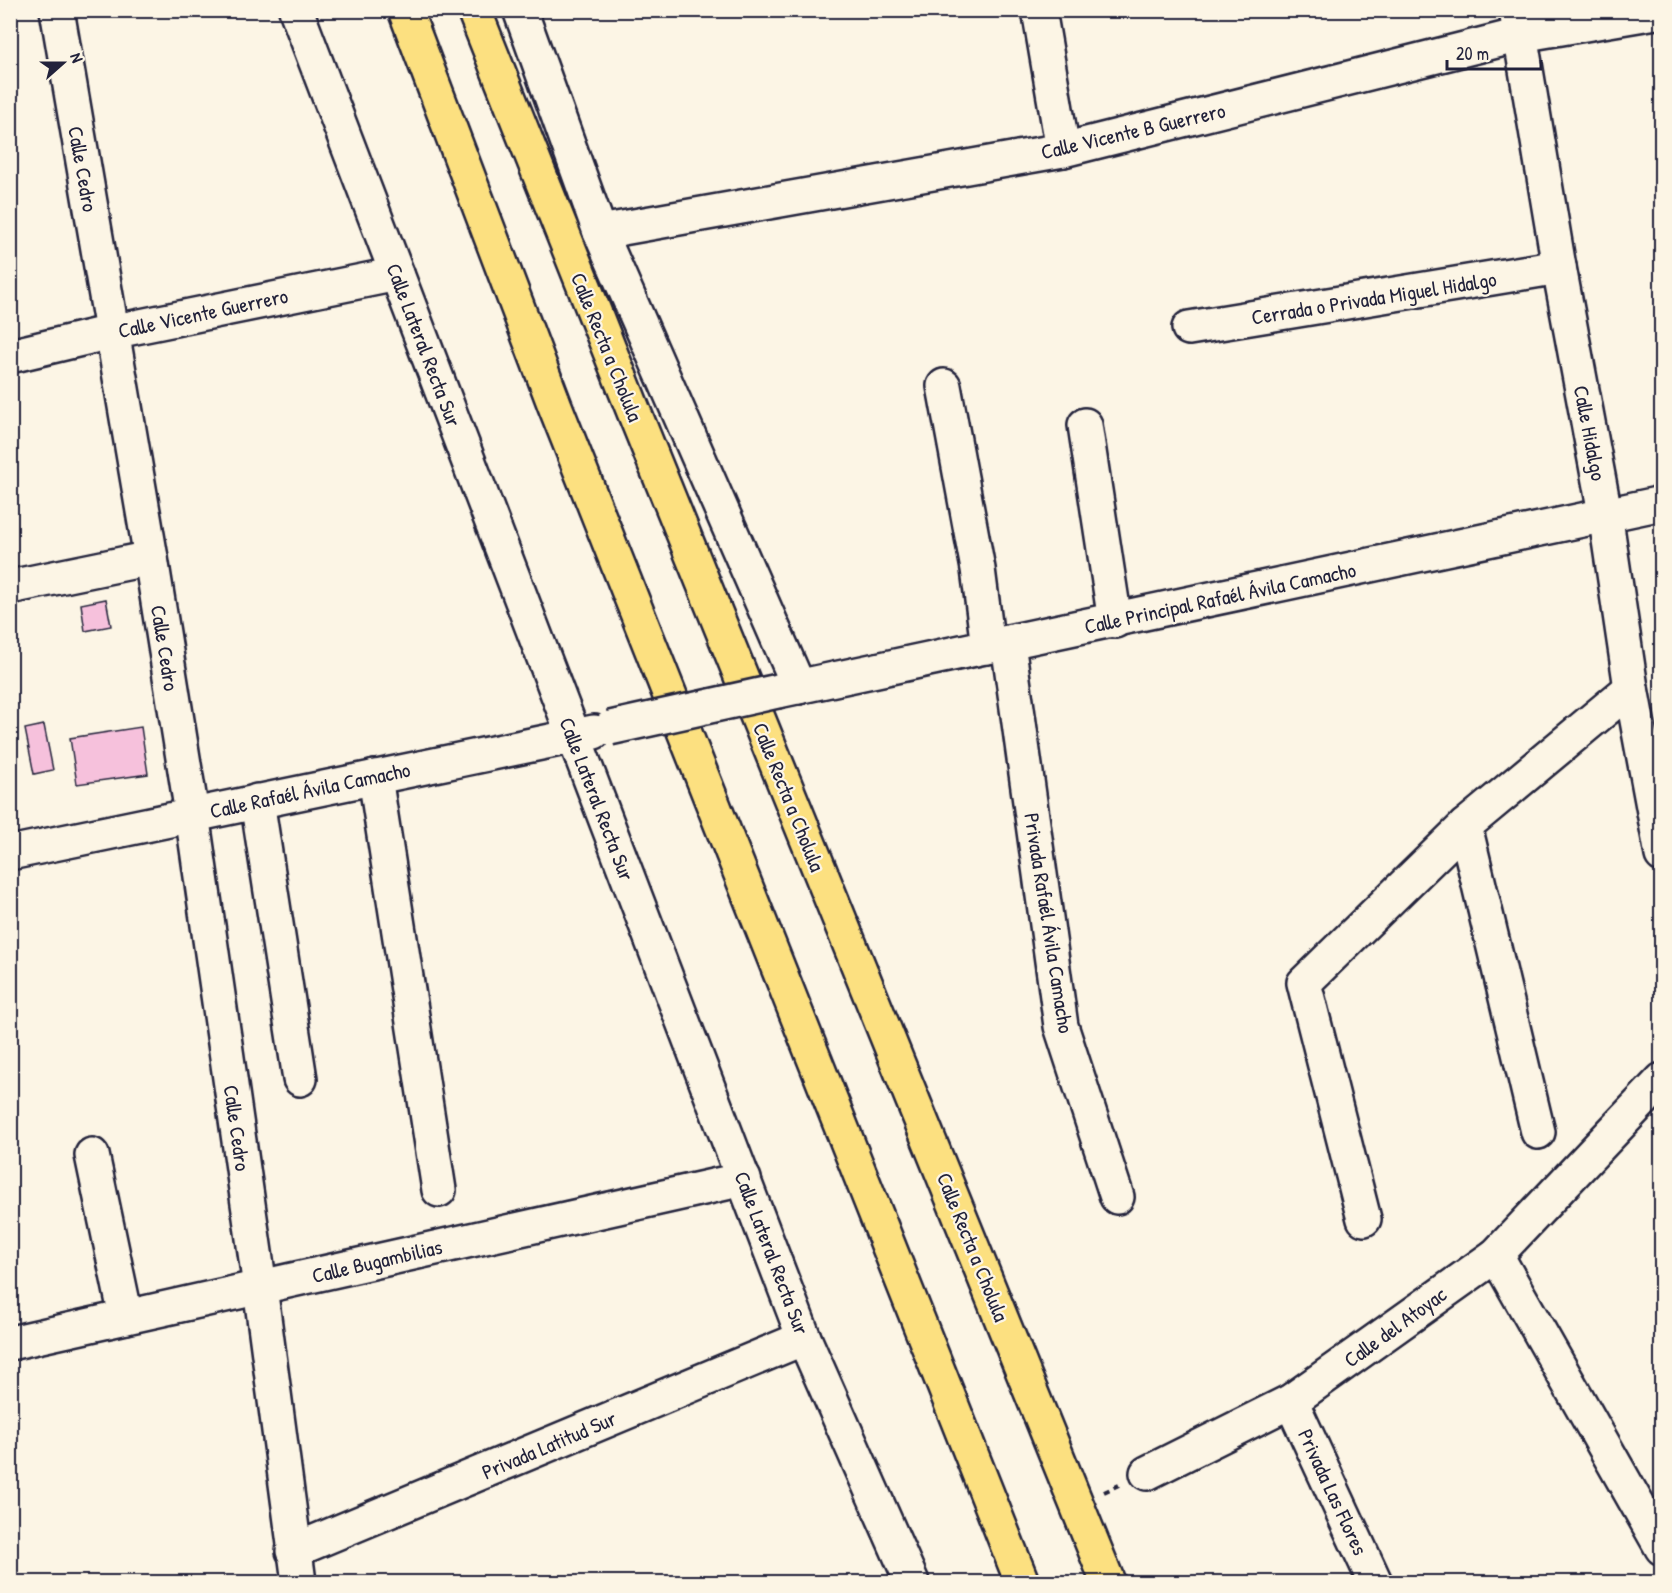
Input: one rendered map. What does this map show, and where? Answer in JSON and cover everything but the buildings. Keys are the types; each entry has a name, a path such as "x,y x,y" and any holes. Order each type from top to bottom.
{"main road":[{"path":"405,10 555,406 1022,1582"},
{"name":"Calle Recta a Cholula","path":"474,10 864,983 1108,1582"},
{"path":"485,10 525,141"}],"street":[{"name":"Calle Cedro","path":"57,10 151,558 192,814 260,1287"},
{"name":"Calle Lateral Recta Sur","path":"296,10 804,1338 912,1582"},
{"path":"520,10 600,232 789,689"},
{"path":"1039,10 1063,150"},
{"name":"Calle Vicente B Guerrero","path":"600,232 1063,150 1518,23 1662,11"},
{"name":"Calle Hidalgo","path":"1518,23 1559,267 1605,513 1631,688 1662,855"},
{"name":"Cerrada o Privada Miguel Hidalgo","path":"1189,328 1559,267"},
{"name":"Calle Vicente Guerrero","path":"10,356 396,274"},
{"name":"Privada Rafaél Ávila Camacho","path":"944,386 978,569 998,645 1061,1026 1117,1197"},
{"path":"1085,424 1115,621"},
{"name":"Calle Principal Rafaél Ávila Camacho","path":"610,728 1115,621 1605,513 1662,503"},
{"path":"10,587 151,558"},
{"path":"1364,1219 1304,983 1465,826 1631,688"},
{"name":"Calle Rafaél Ávila Camacho","path":"10,853 610,728"},
{"path":"375,777 438,1190"},
{"path":"257,801 300,1079"},
{"path":"1465,826 1538,1132"},
{"name":"Calle del Atoyac","path":"1147,1473 1291,1401 1496,1255 1662,1080"},
{"path":"92,1155 126,1317"},
{"name":"Calle Bugambilias","path":"10,1342 744,1179"},
{"path":"1496,1255 1662,1548"},
{"path":"260,1287 293,1551 299,1582"},
{"name":"Privada Latitud Sur","path":"293,1551 804,1338"},
{"name":"Privada Las Flores","path":"1291,1401 1375,1582"}],"path":[{"path":"1077,1503 1147,1473"}]}
